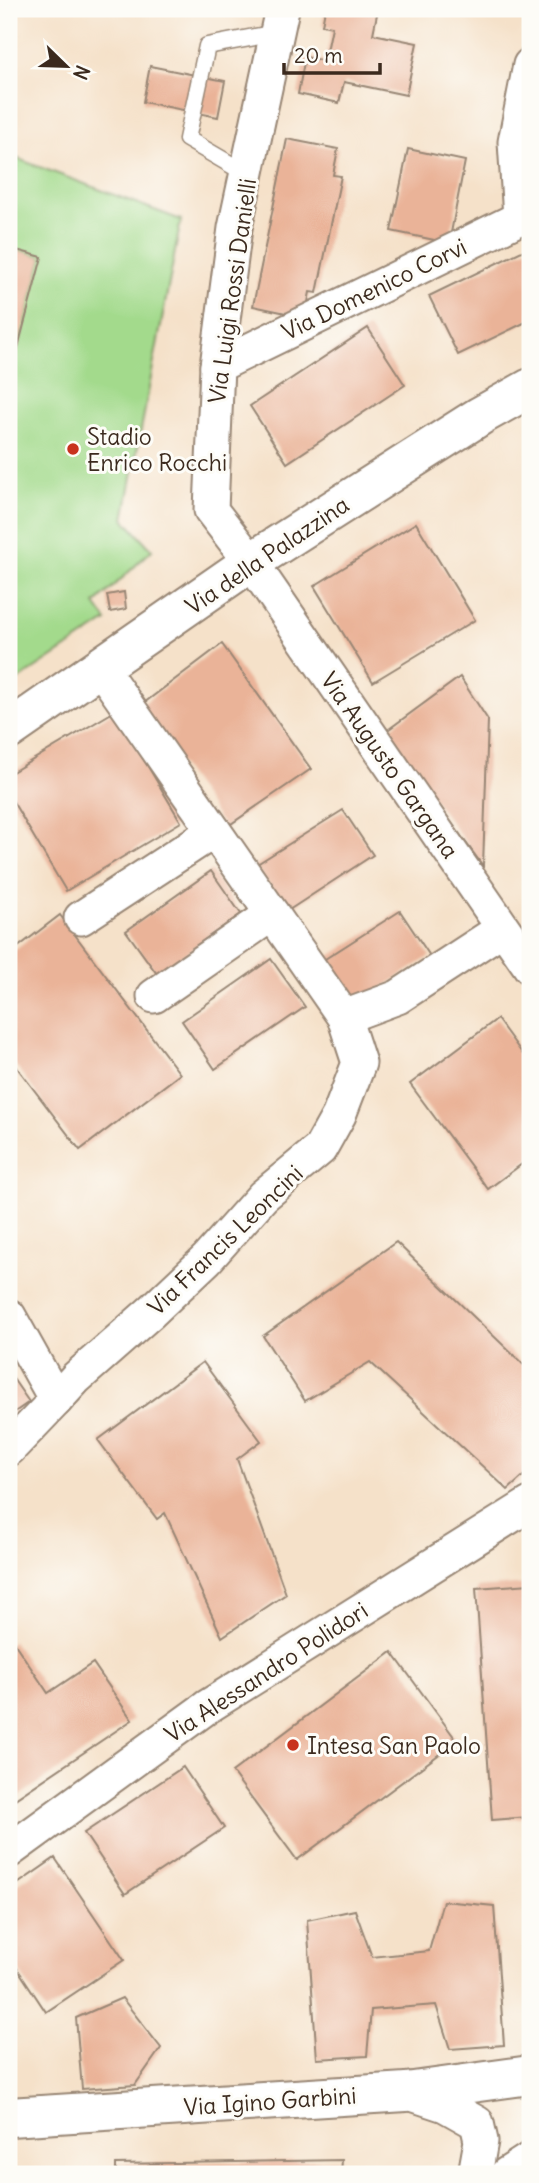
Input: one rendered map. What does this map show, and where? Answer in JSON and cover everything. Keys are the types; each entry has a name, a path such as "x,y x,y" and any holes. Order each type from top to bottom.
{"main road":[{"name":"Via della Palazzina","path":"9,730 251,562 480,415 530,388"},
{"name":"Via Igino Garbini","path":"9,2117 406,2092 530,2075"}],"street":[{"name":"Via Luigi Rossi Danielli","path":"251,562 211,510 217,366 235,228 279,21"},
{"path":"525,215 515,142 530,65"},
{"name":"Via Domenico Corvi","path":"217,366 525,215"},
{"name":"Via Augusto Gargana","path":"251,562 530,967"},
{"name":"Via Francis Leoncini","path":"10,1449 76,1378 207,1259 263,1196 320,1149 339,1115 359,1063 344,1017 100,667"},
{"path":"81,918 214,831"},
{"path":"154,996 272,914"},
{"path":"344,1017 398,997 502,929"},
{"path":"9,1316 56,1400"},
{"name":"Via Alessandro Polidori","path":"9,1851 207,1707 530,1504"},
{"path":"406,2092 445,2105 477,2123 481,2141 475,2174"},
{"path":"508,2174 530,2159"}],"lane":[{"path":"247,174 187,139 207,46 279,21"}],"green space":[{"name":"Stadio Enrico Rocchi","path":"9,136 16,139 10,156 181,220 124,519 152,550 95,604 107,621 9,686 9,380 42,257 9,248"}],"building":[{"path":"325,9 378,9 373,34 417,43 406,95 344,82 339,103 298,94 305,57 325,61 332,27 322,25"},
{"path":"150,66 225,81 218,117 143,102"},
{"path":"287,139 338,149 333,175 341,176 317,293 310,292 305,317 253,306"},
{"path":"408,149 465,161 449,243 391,231"},
{"path":"530,247 530,320 458,355 429,296"},
{"path":"9,248 42,257 10,377 9,376"},
{"path":"368,328 405,385 287,463 250,406"},
{"path":"416,523 475,620 373,682 314,586"},
{"path":"124,592 126,609 110,612 107,595"},
{"path":"222,644 311,769 225,828 140,706"},
{"path":"460,677 488,720 483,866 385,732"},
{"path":"115,711 181,822 66,891 9,795 9,774"},
{"path":"343,810 373,855 289,910 254,866"},
{"path":"211,871 241,914 157,974 126,931"},
{"path":"400,911 430,956 346,1012 311,968"},
{"path":"60,915 180,1074 80,1150 9,1057 9,954"},
{"path":"271,959 305,1007 215,1069 182,1021"},
{"path":"497,1019 530,1064 530,1158 488,1189 410,1084"},
{"path":"396,1242 530,1371 530,1470 508,1490 370,1362 305,1401 263,1336"},
{"path":"203,1362 261,1441 237,1459 286,1594 222,1637 165,1513 157,1519 98,1440"},
{"path":"9,1373 29,1402 9,1416"},
{"path":"530,1584 530,1817 492,1820 476,1588"},
{"path":"13,1641 48,1693 93,1663 132,1720 9,1803 9,1644"},
{"path":"392,1652 457,1741 297,1860 232,1772"},
{"path":"183,1767 224,1828 125,1894 84,1833"},
{"path":"55,1858 124,1960 46,2012 9,1956 9,1890"},
{"path":"443,1901 494,1906 504,2045 450,2049 436,2005 371,2010 367,2056 317,2059 307,1920 355,1910 372,1957 429,1951"},
{"path":"122,1998 161,2048 135,2085 82,2089 76,2018"},
{"path":"342,2160 341,2174 116,2174 116,2164"}],"place":[{"name":"Stadio Enrico Rocchi","path":"73,449"},
{"name":"Intesa San Paolo","path":"293,1745"}]}
